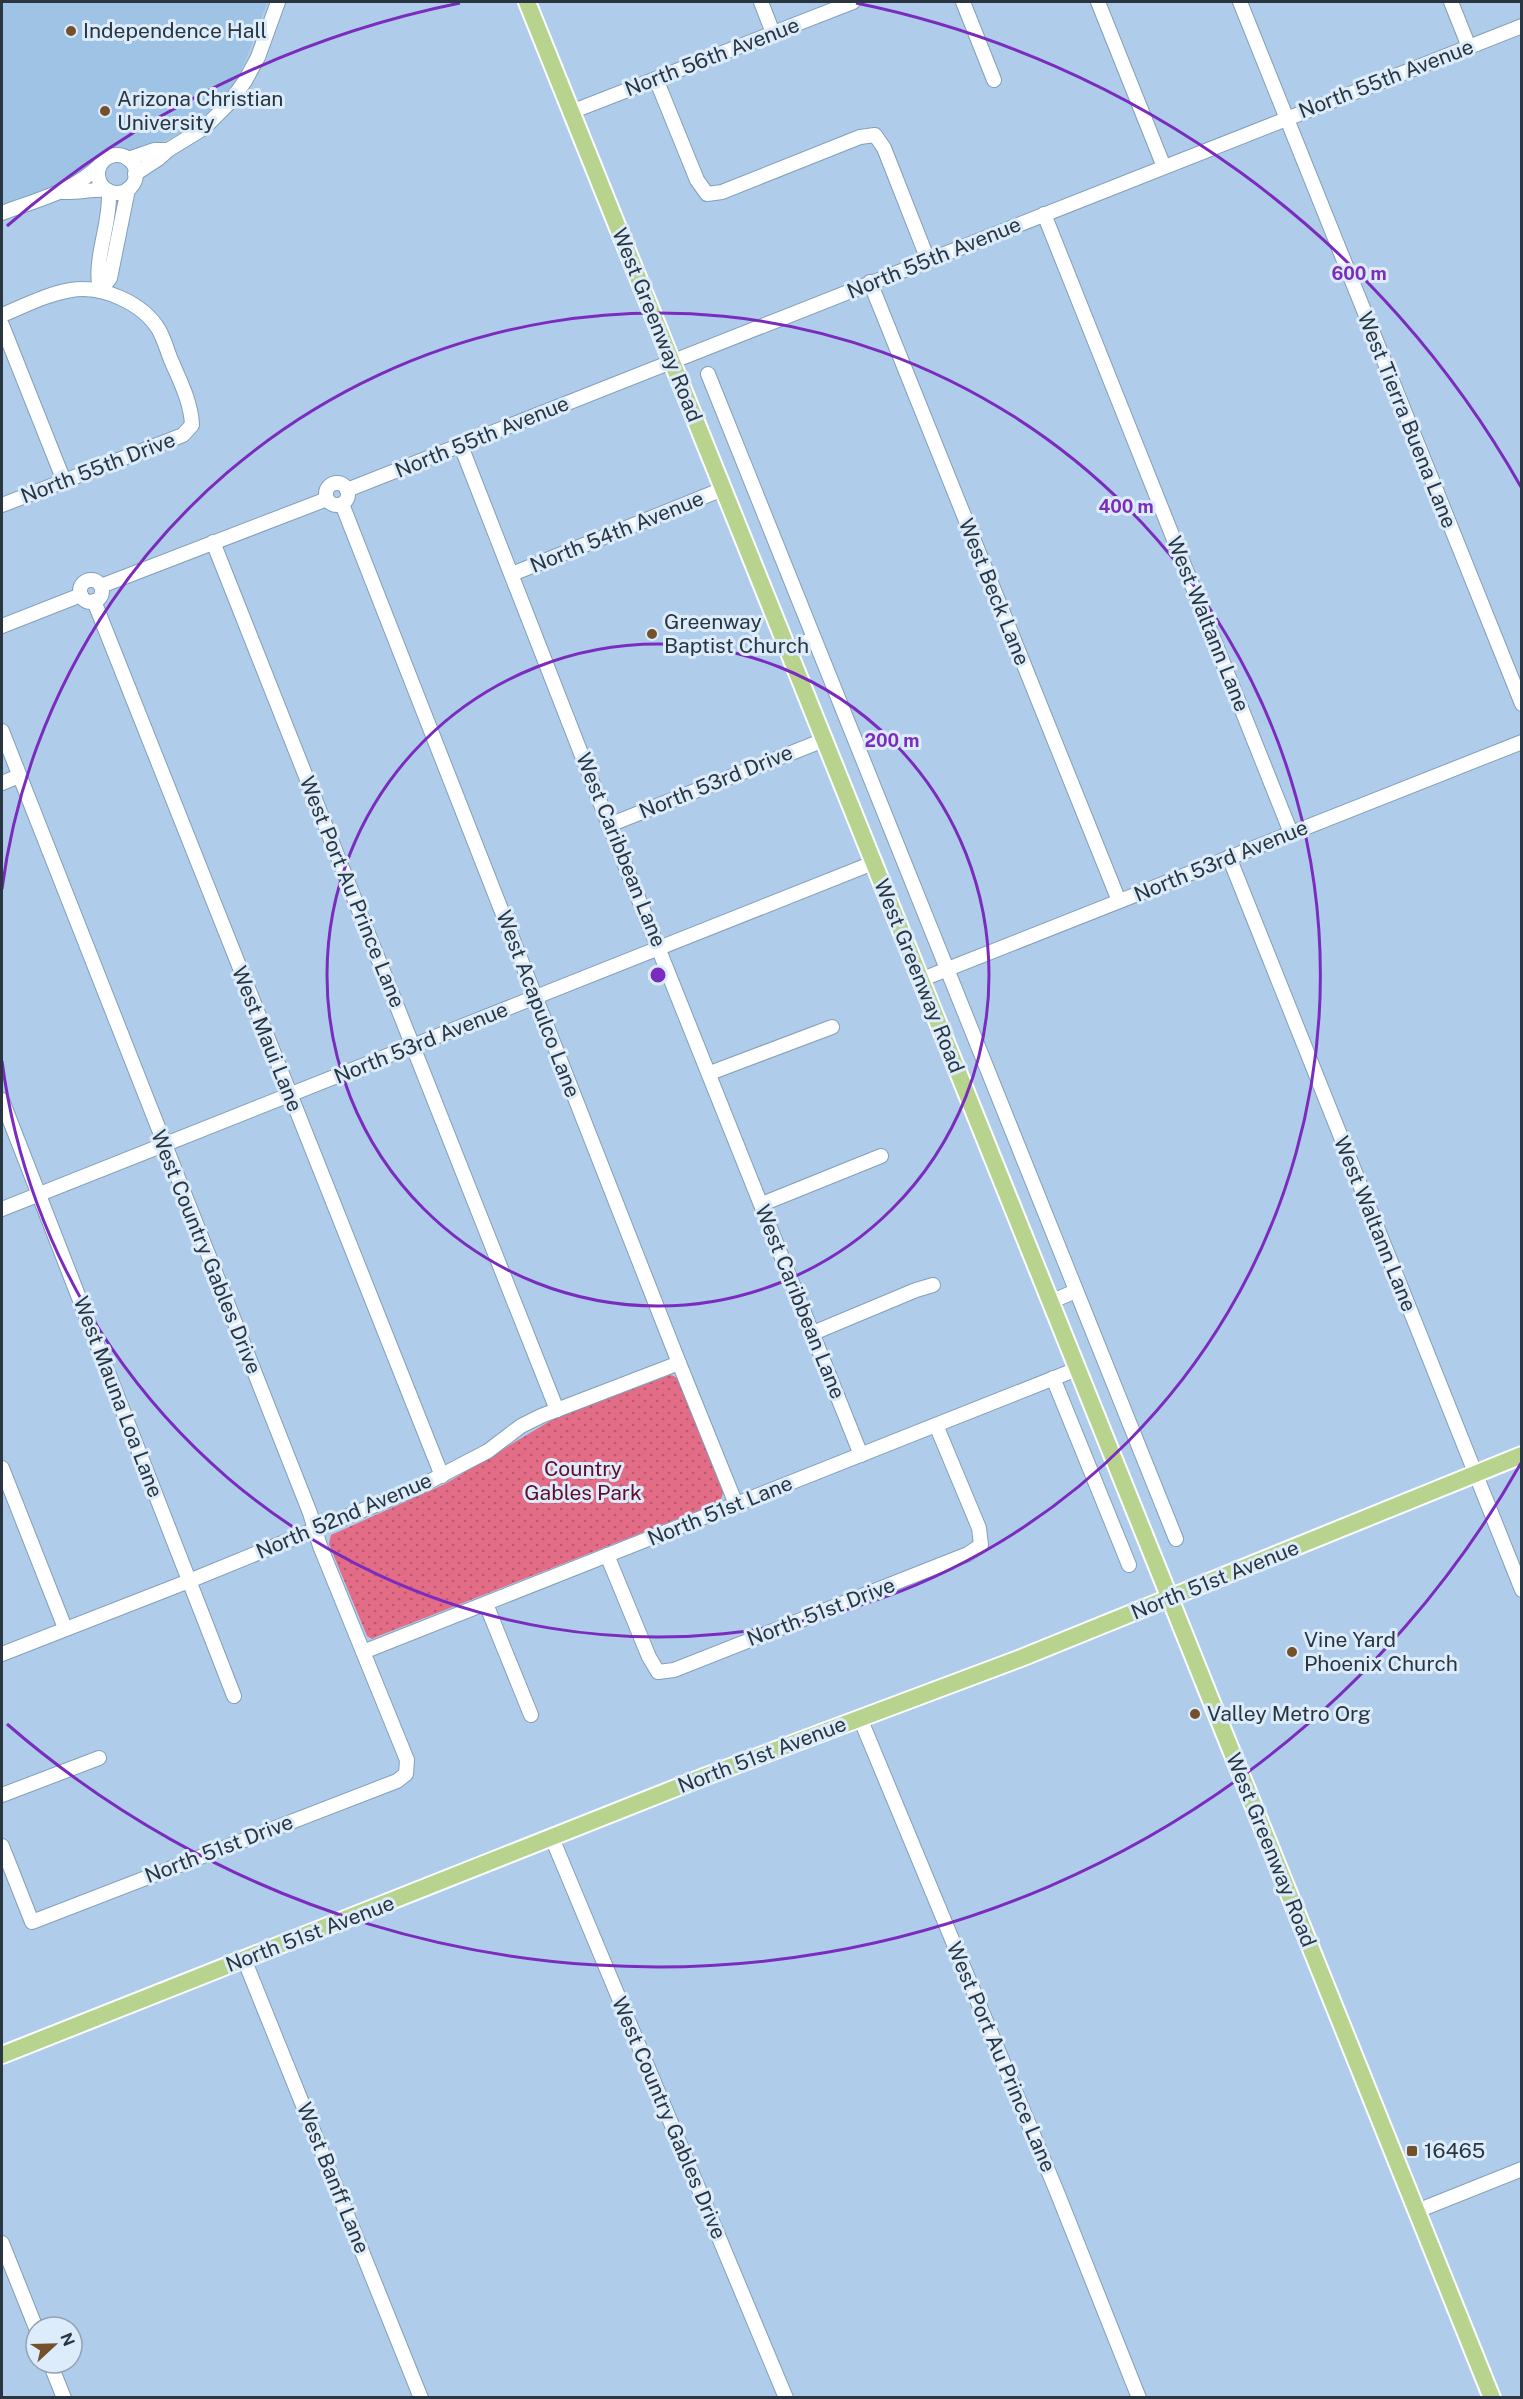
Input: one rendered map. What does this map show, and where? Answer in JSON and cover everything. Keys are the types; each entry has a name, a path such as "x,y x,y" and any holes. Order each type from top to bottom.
{"main road":[{"name":"West Greenway Road","path":"527,2 1492,2397"},
{"name":"North 51st Avenue","path":"2,2055 701,1778 1016,1660 1521,1455"}],"street":[{"path":"135,174 204,128 235,96 258,57 278,2"},
{"path":"760,2 773,33"},
{"name":"North 56th Avenue","path":"572,112 853,2"},
{"path":"963,2 994,80"},
{"path":"1098,2 1164,167"},
{"name":"West Tierra Buena Lane","path":"1240,2 1521,704"},
{"path":"1451,2 1469,47"},
{"name":"North 55th Avenue","path":"2,626 88,598 80,587 85,581 94,580 101,586 327,498 327,491 331,484 340,483 347,490 1521,26"},
{"path":"656,79 697,180 707,194 722,192 860,137 875,135 885,148 928,260"},
{"path":"128,159 154,150 168,150"},
{"path":"2,213 62,192 90,175 107,157 112,155 128,159 134,165 134,183 128,189 118,193 90,189 73,193 62,192"},
{"path":"2,315 52,295 73,290 100,291 110,278 110,204 108,191 98,180 100,165"},
{"path":"110,243 128,189"},
{"name":"West Waltann Lane","path":"1044,214 1292,833"},
{"name":"West Beck Lane","path":"870,282 1119,902"},
{"name":"North 55th Drive","path":"2,505 183,435 192,425 191,410 159,329 142,311 115,296 100,291"},
{"path":"2,325 64,481"},
{"name":"West Greenway Road","path":"708,374 1176,1539"},
{"name":"West Caribbean Lane","path":"461,446 609,825 861,1455"},
{"name":"North 54th Avenue","path":"512,574 723,489"},
{"path":"327,498 333,504 342,504 347,499 347,490"},
{"name":"West Acapulco Lane","path":"342,504 736,1504"},
{"name":"West Port Au Prince Lane","path":"213,542 557,1410"},
{"path":"88,598 101,595 101,586"},
{"name":"West Maui Lane","path":"88,598 442,1476"},
{"path":"787,650 813,639"},
{"name":"West Country Gables Drive","path":"2,731 407,1760 406,1774"},
{"name":"North 53rd Drive","path":"609,825 824,740"},
{"name":"North 53rd Avenue","path":"920,980 1521,742"},
{"path":"2,783 19,776"},
{"name":"West Waltann Lane","path":"1229,858 1521,1590"},
{"name":"North 53rd Avenue","path":"2,1209 873,863"},
{"path":"710,1073 832,1027"},
{"name":"West Mauna Loa Lane","path":"2,1100 234,1696"},
{"path":"762,1204 881,1156"},
{"path":"813,1333 933,1285"},
{"path":"1050,1302 1076,1291"},
{"name":"North 52nd Avenue","path":"2,1653 189,1581 442,1476 488,1451 521,1426 679,1362"},
{"name":"North 51st Lane","path":"363,1652 1077,1369"},
{"path":"1053,1378 1129,1565"},
{"name":"North 51st Drive","path":"607,1555 649,1657 658,1672 674,1670 946,1563 968,1554 981,1545 979,1528 936,1425"},
{"path":"2,1468 65,1628"},
{"path":"486,1604 531,1715"},
{"name":"West Port Au Prince Lane","path":"860,1718 1057,2192 1138,2397"},
{"path":"2,1795 99,1758"},
{"name":"North 51st Drive","path":"2,1846 32,1922 397,1781 406,1774"},
{"name":"West Country Gables Drive","path":"552,1838 786,2397"},
{"name":"West Banff Lane","path":"244,1959 421,2397"},
{"path":"1417,2211 1521,2169"},
{"path":"2,2243 31,2315"},
{"path":"55,2375 64,2397"}],"shaded area":[{"name":"Arizona Christian University","path":"2,2 267,2 238,77 220,101 197,121 177,135 138,152 111,151 72,181 2,204"}],"green space":[{"name":"Country Gables Park","path":"670,1375 681,1382 723,1493 720,1502 372,1639 367,1636 329,1544 331,1535 445,1484 555,1418"}],"place":[{"name":"Independence Hall","path":"71,31"},
{"name":"Arizona Christian University","path":"105,111"},
{"name":"Greenway Baptist Church","path":"652,634"},
{"name":"Vine Yard Phoenix Church","path":"1292,1652"},
{"name":"Valley Metro Org","path":"1195,1714"},
{"name":"16465","path":"1412,2151"}]}
